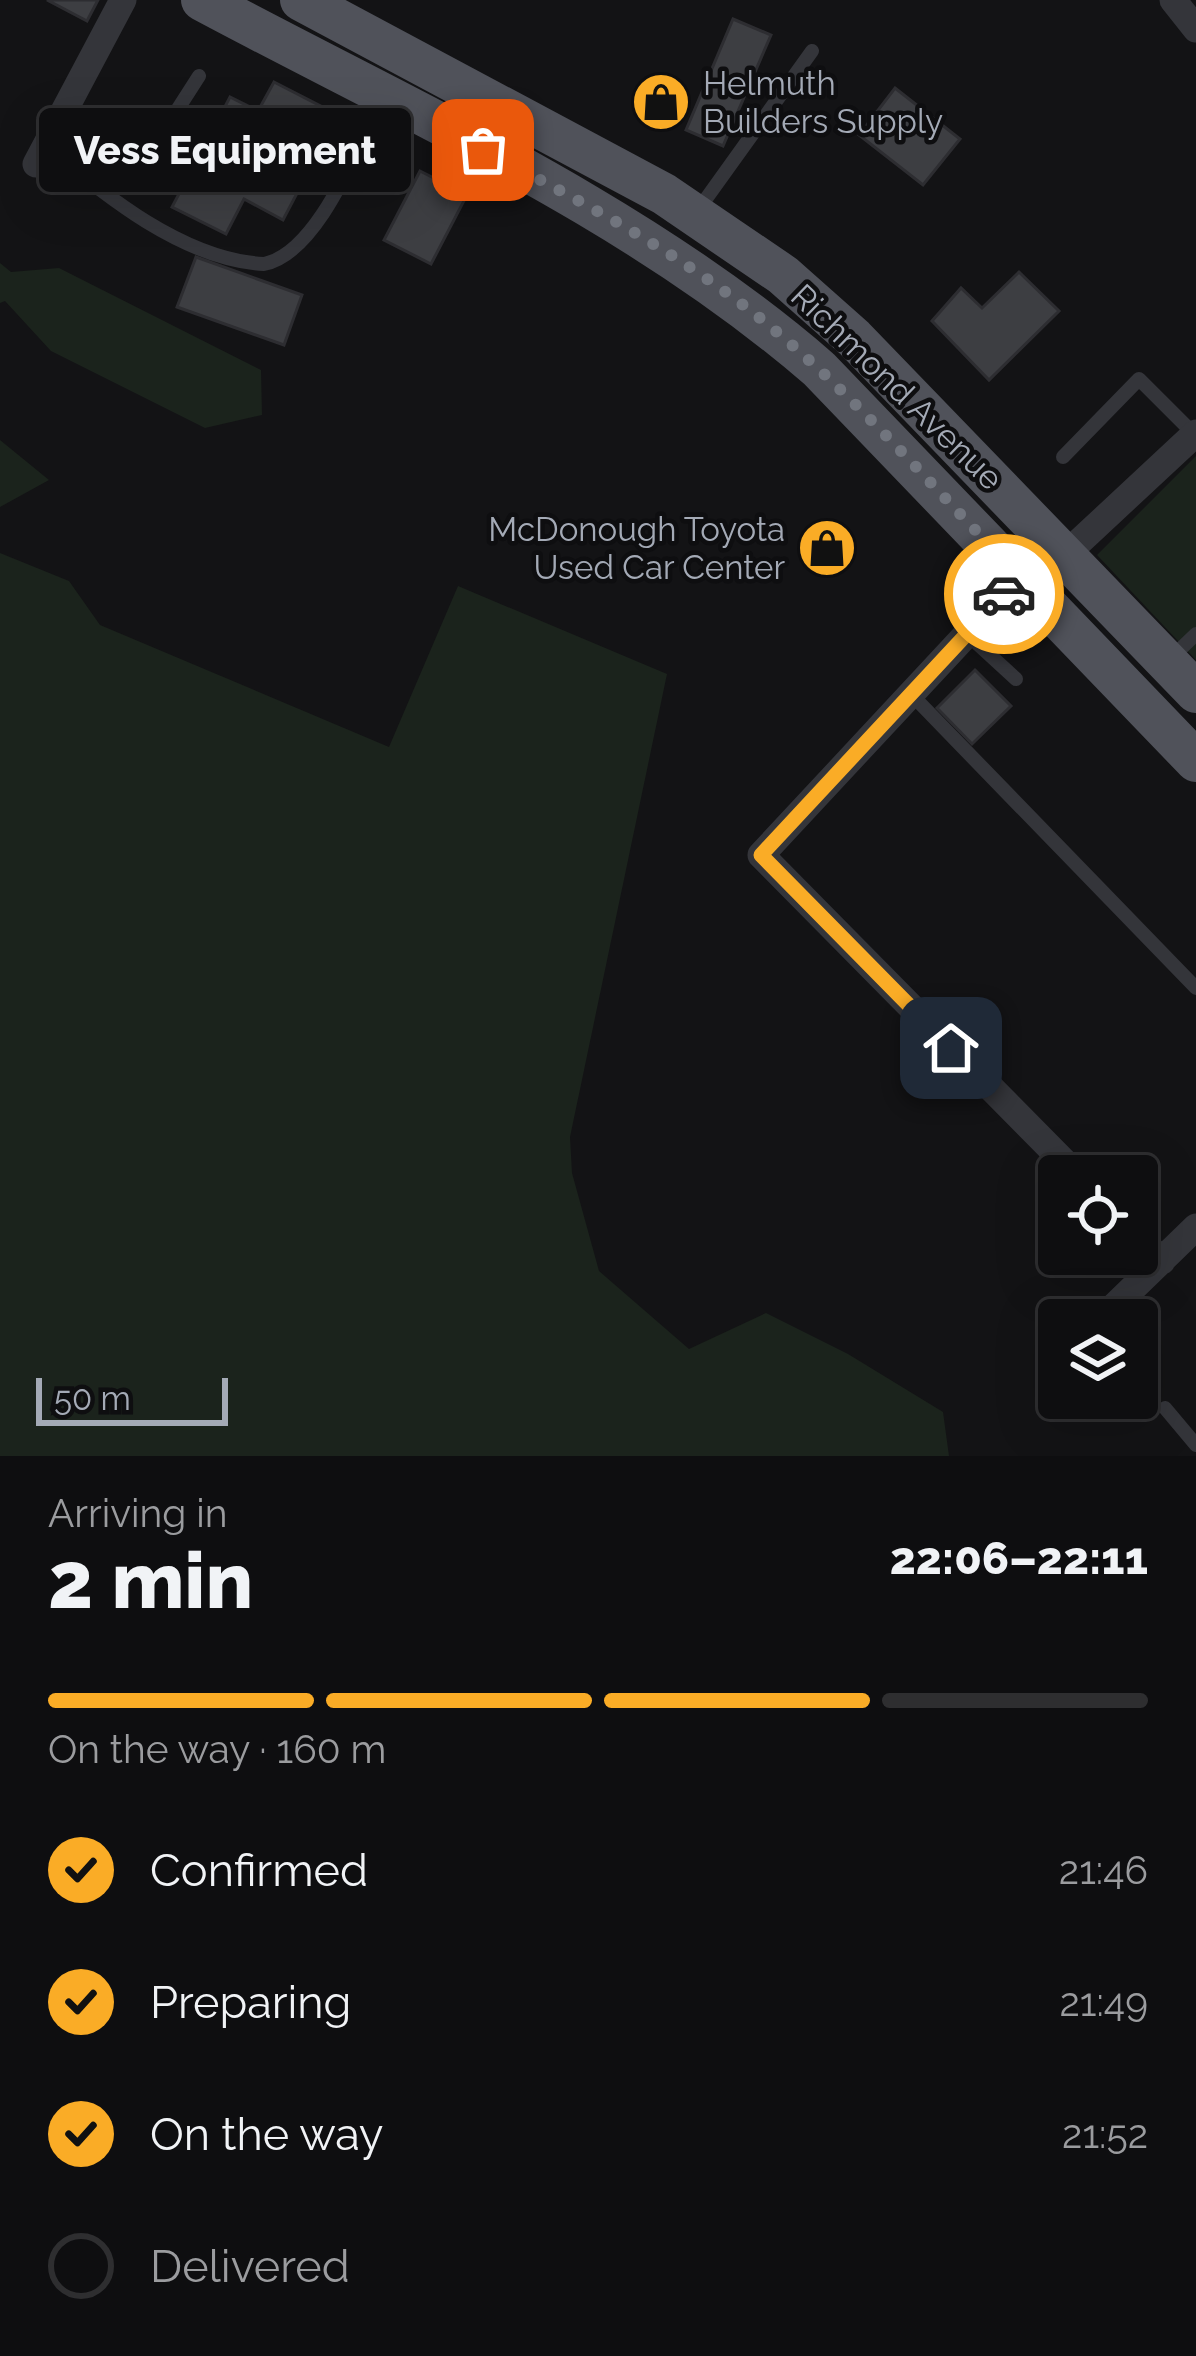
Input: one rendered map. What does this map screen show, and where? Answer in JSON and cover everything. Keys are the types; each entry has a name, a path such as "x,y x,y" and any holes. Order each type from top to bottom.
{"main road":[{"name":"Richmond Avenue","path":"202,0 627,228 766,323 818,369 1196,761"},
{"name":"Richmond Avenue","path":"301,0 585,149 695,214 784,275 854,338 1065,555 1186,663"}],"street":[{"path":"41,155 123,0"},
{"path":"1173,0 1196,29"},
{"path":"1057,1155 761,855 1020,577 1065,555 1195,434"},
{"path":"1122,1299 1196,1227"},
{"path":"1158,1257 1162,1261"}],"lane":[{"path":"695,214 812,51"},
{"path":"93,185 116,161 158,140 199,76"},
{"path":"41,155 134,215 196,245 254,263 277,261 313,229 383,98"},
{"path":"1063,457 1139,379 1195,434"},
{"path":"967,634 1016,679"},
{"path":"910,694 1196,988"},
{"path":"1165,1408 1196,1445"}],"shaded area":[{"path":"0,263 11,272 59,268 261,370 262,415 205,428 51,351 5,301 0,303"},
{"path":"0,440 49,480 0,507"},
{"path":"1196,456 1196,660 1097,555"},
{"path":"0,553 69,581 100,625 389,747 458,586 667,674 570,1137 572,1173 599,1271 689,1349 766,1313 848,1354 943,1412 949,1456 0,1456"}],"building":[{"path":"47,0 98,0 87,21"},
{"path":"733,19 771,35 723,146 686,130"},
{"path":"274,82 338,115 283,220 244,199 226,234 172,207 230,97 258,111"},
{"path":"895,88 960,139 923,185 859,135"},
{"path":"420,171 467,195 431,264 384,240"},
{"path":"196,257 302,295 284,345 177,307"},
{"path":"1019,272 1059,311 989,380 932,321 961,288 982,308"},
{"path":"827,521 854,547 830,572 803,546"},
{"path":"975,670 1011,706 972,744 937,708"}],"way so far":[{"path":"483,150 627,228 766,323 818,369 1020,577 1004,594"}],"place":[{"name":"Helmuth Builders Supply","path":"661,102"},
{"name":"Vess Equipment","path":"483,150"},
{"name":"McDonough Toyota Used Car Center","path":"827,548"}],"route":[{"path":"951,1048 761,855 1004,594"}]}
